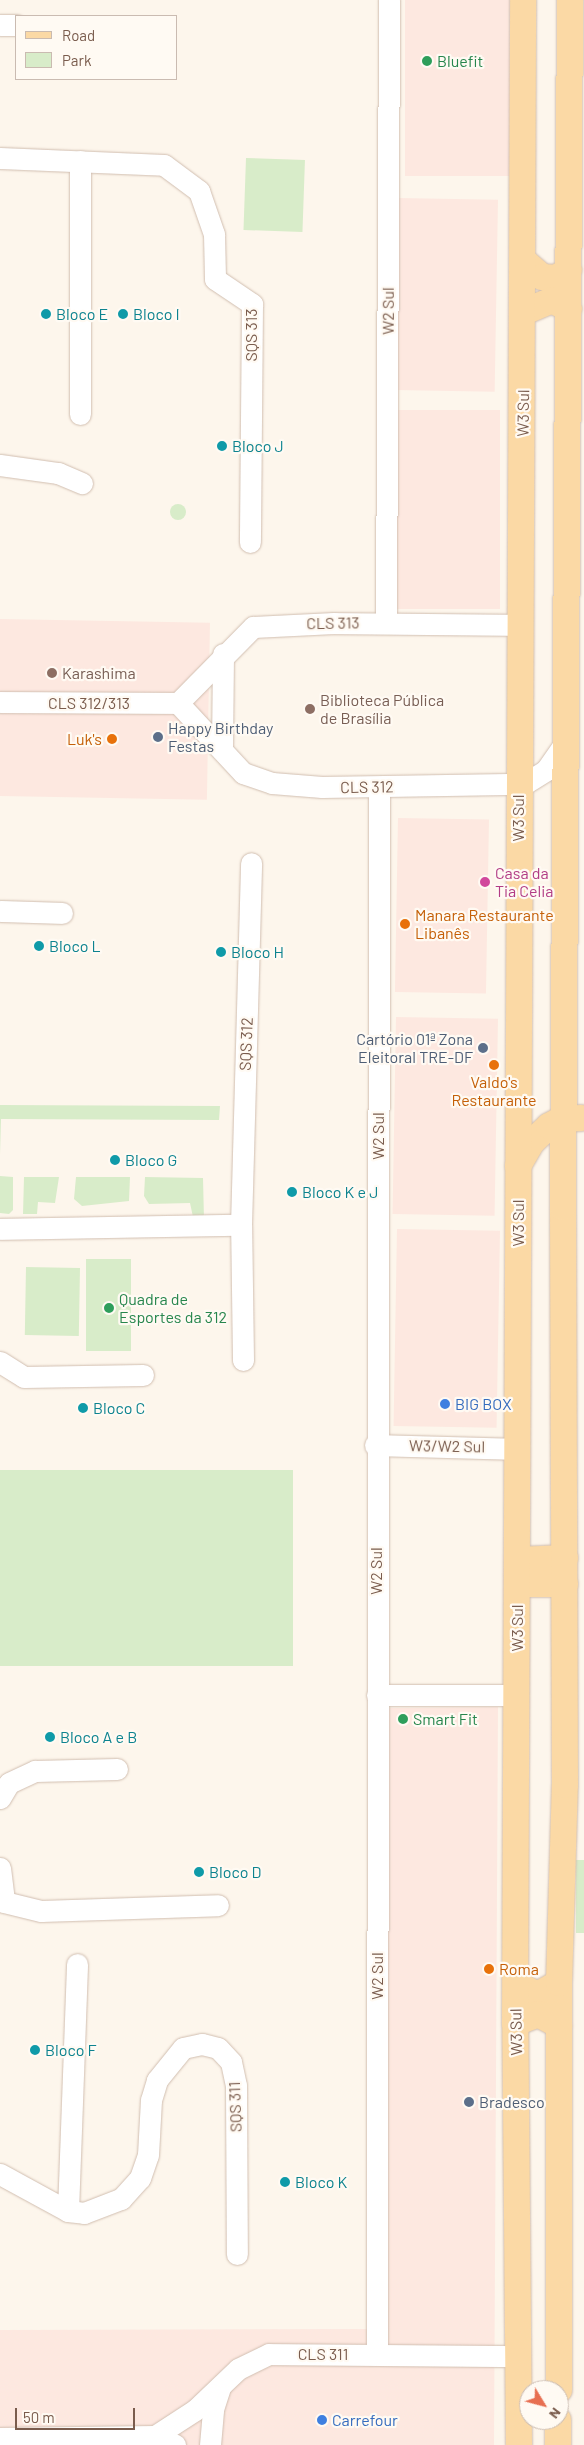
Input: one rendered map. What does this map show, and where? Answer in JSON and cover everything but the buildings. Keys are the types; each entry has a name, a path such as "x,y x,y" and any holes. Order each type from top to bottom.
{"main road":[{"name":"W3 Sul","path":"519,2445 515,2023 519,1449 518,785 525,262 523,0"},
{"path":"559,2380 559,1983 565,1584 563,1207 578,1113 566,1083 570,0"},
{"path":"525,262 542,277 556,278 569,270"},
{"path":"524,312 552,300 569,309"},
{"path":"518,1166 542,1132 578,1113"},
{"path":"563,1207 584,1178"},
{"path":"517,1572 565,1558"},
{"path":"517,1572 565,1584"},
{"path":"516,1983 537,1995 559,1983"},
{"path":"515,2023 538,2014 559,2025"},
{"path":"558,2430 558,2445"}],"street":[{"name":"W2 Sul","path":"386,622 389,0"},
{"path":"0,25 15,25"},
{"name":"SQS 313","path":"0,158 164,165 192,182 209,212 215,279 251,301 250,542"},
{"path":"80,161 80,414"},
{"path":"0,464 58,473 82,483"},
{"name":"CLS 313","path":"178,704 223,654 253,627 386,622 520,625"},
{"path":"222,750 223,654"},
{"name":"CLS 312/313","path":"0,702 178,704"},
{"name":"CLS 312","path":"178,704 243,772 272,783 379,787 518,785 540,776 568,739"},
{"name":"W2 Sul","path":"377,2354 375,1445 379,787"},
{"name":"SQS 312","path":"243,1360 241,1225 251,863"},
{"path":"0,912 62,913"},
{"path":"0,1229 241,1225"},
{"path":"0,1362 24,1377 143,1375"},
{"name":"W3/W2 Sul","path":"375,1445 519,1449"},
{"path":"377,1695 516,1695"},
{"path":"0,1798 9,1783 35,1771 117,1769"},
{"path":"0,1868 1,1902 41,1911 218,1905"},
{"path":"0,2174 68,2211 77,1964"},
{"name":"SQS 311","path":"68,2211 102,2208 121,2199 140,2178 148,2155 151,2100 157,2080 183,2048 210,2046 231,2062 236,2085 237,2254"},
{"name":"CLS 311","path":"155,2436 190,2415 222,2382 252,2359 269,2354 519,2356"},
{"path":"210,2445 212,2409 222,2382"},
{"path":"0,2438 155,2436 175,2445"}],"shaded area":[{"path":"405,0 510,0 510,176 405,176"},
{"path":"398,198 498,200 495,392 395,390"},
{"path":"396,410 500,410 500,609 396,609"},
{"path":"0,619 210,623 207,800 0,796"},
{"path":"398,818 489,820 486,994 395,992"},
{"path":"396,1017 498,1019 495,1216 393,1214"},
{"path":"397,1229 500,1231 497,1428 394,1426"},
{"path":"498,1707 494,2445 0,2445 0,2330 384,2329 387,1708"}],"green space":[{"path":"246,158 305,160 302,232 243,230"},
{"path":"178,504 186,512 178,520 170,512"},
{"path":"0,1105 220,1106 219,1120 1,1119 0,1155"},
{"path":"0,1176 13,1177 13,1210 9,1214 0,1213"},
{"path":"24,1177 59,1177 55,1203 38,1202 37,1214 23,1214"},
{"path":"76,1177 130,1177 129,1201 82,1206 74,1199"},
{"path":"145,1177 203,1178 204,1219 193,1217 190,1203 149,1204 144,1196"},
{"name":"Quadra de Esportes da 312","path":"86,1259 131,1259 131,1351 86,1351"},
{"path":"26,1267 80,1268 79,1336 25,1335"},
{"path":"0,1470 293,1470 293,1666 0,1666"},
{"path":"576,1860 584,1860 584,1933 576,1933"}],"place":[{"name":"Bluefit","path":"427,61"},
{"name":"Bloco E","path":"46,314"},
{"name":"Bloco I","path":"123,314"},
{"name":"Bloco J","path":"222,446"},
{"name":"Karashima","path":"52,673"},
{"name":"Biblioteca Pública de Brasília","path":"310,709"},
{"name":"Happy Birthday Festas","path":"158,737"},
{"name":"Luk's","path":"112,739"},
{"name":"Casa da Tia Celia","path":"485,882"},
{"name":"Manara Restaurante Libanês","path":"405,924"},
{"name":"Bloco L","path":"39,946"},
{"name":"Bloco H","path":"221,952"},
{"name":"Cartório 01ª Zona Eleitoral TRE-DF","path":"483,1048"},
{"name":"Valdo's Restaurante","path":"494,1065"},
{"name":"Bloco G","path":"115,1160"},
{"name":"Bloco K e J","path":"292,1192"},
{"name":"Quadra de Esportes da 312","path":"109,1308"},
{"name":"BIG BOX","path":"445,1404"},
{"name":"Bloco C","path":"83,1408"},
{"name":"Smart Fit","path":"403,1719"},
{"name":"Bloco A e B","path":"50,1737"},
{"name":"Bloco D","path":"199,1872"},
{"name":"Roma","path":"489,1969"},
{"name":"Bloco F","path":"35,2050"},
{"name":"Bradesco","path":"469,2102"},
{"name":"Bloco K","path":"285,2182"},
{"name":"Carrefour","path":"322,2420"}]}
